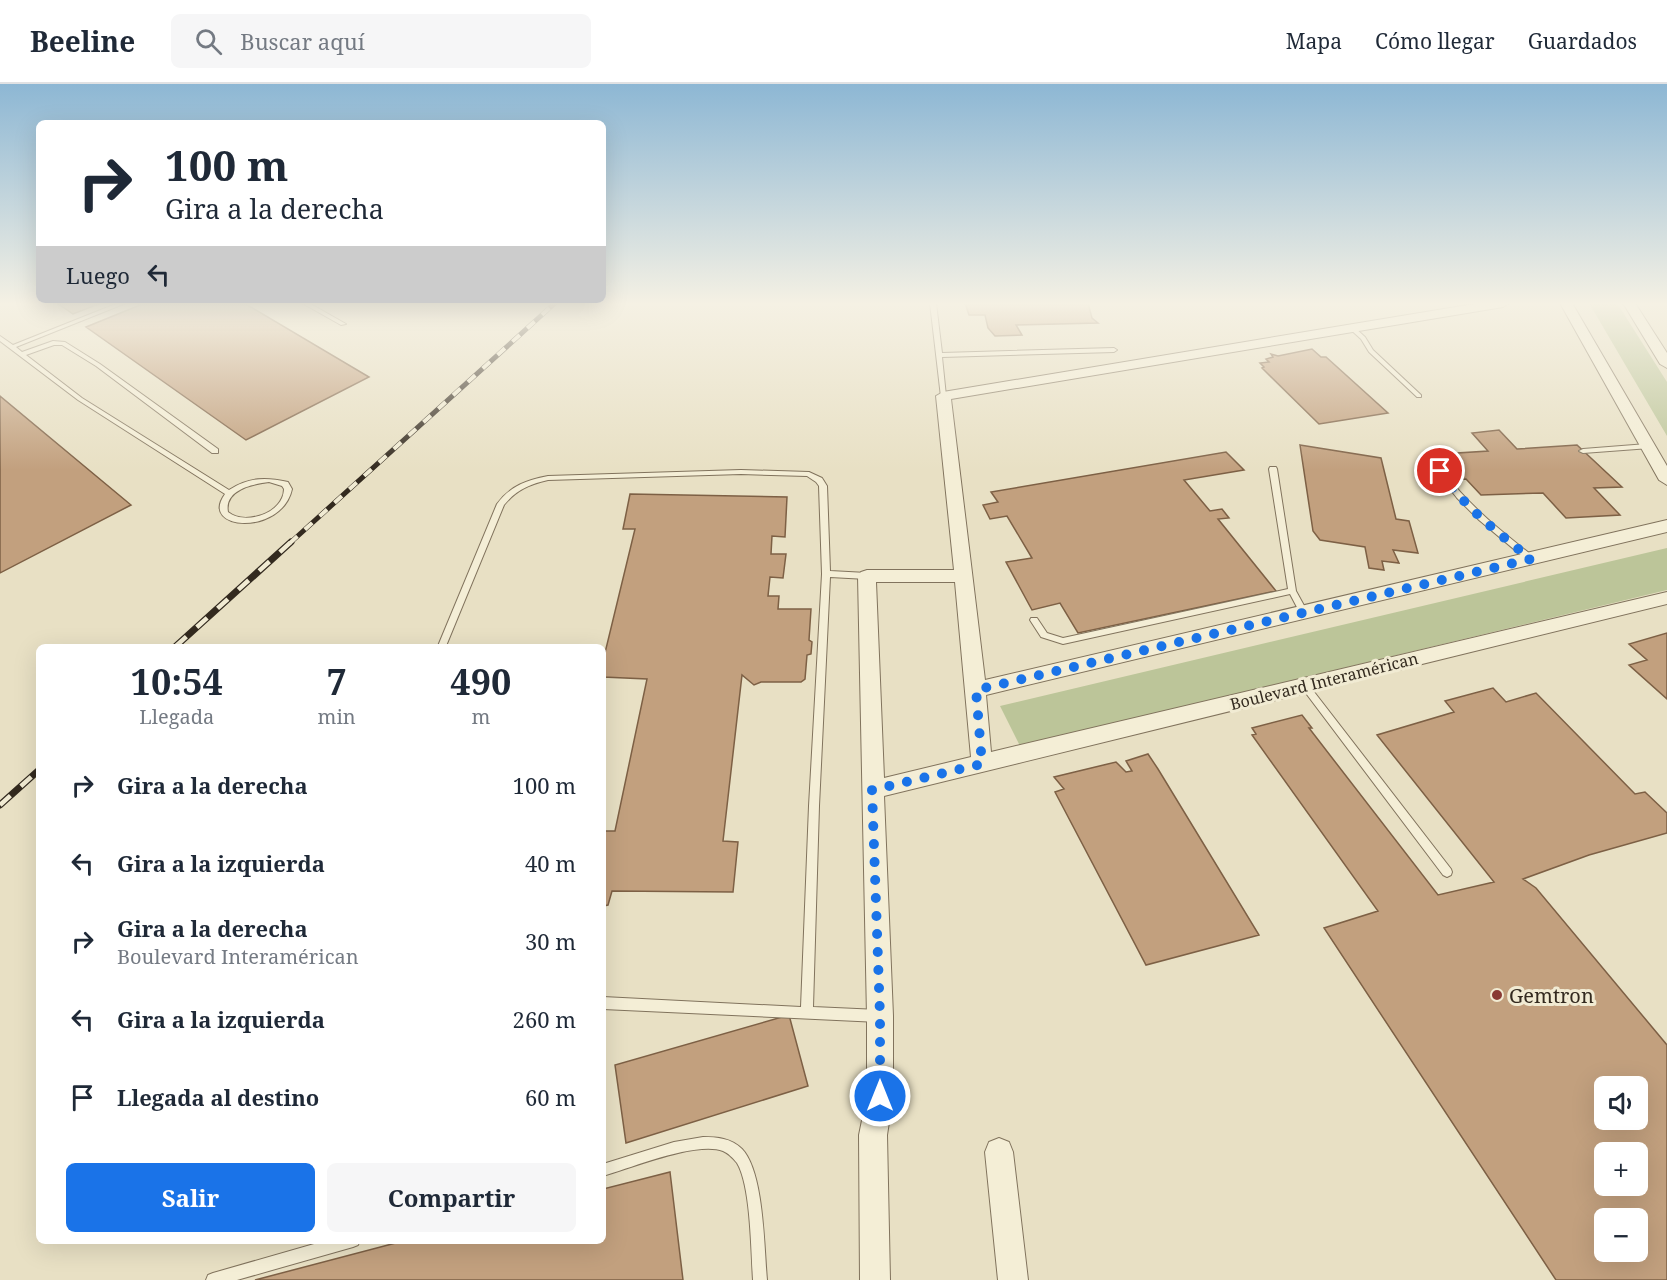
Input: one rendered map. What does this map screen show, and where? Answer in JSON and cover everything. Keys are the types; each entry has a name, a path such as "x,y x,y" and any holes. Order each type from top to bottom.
{"street":[{"path":"982,764 964,576 943,396 1167,359"},
{"path":"1598,359 1667,480"},
{"path":"976,690 1667,526"},
{"path":"875,1280 873,1135 880,1096 880,1016 867,576 964,576"},
{"name":"Boulevard Interamérican","path":"872,790 1667,598"},
{"path":"999,1152 1013,1280"}],"lane":[{"path":"27,359 80,399 230,494"},
{"path":"88,359 215,451"},
{"path":"939,359 943,396"},
{"path":"1379,359 1419,396"},
{"path":"1583,451 1647,446"},
{"path":"1451,464 1440,471 1449,484 1472,509 1531,559"},
{"path":"1273,470 1292,591 1304,611"},
{"path":"443,644 501,504 519,485 531,481 571,477 741,472 809,474 819,480 823,486 826,574 814,806 807,1012"},
{"path":"269,480 285,484 288,489 285,503 278,509 256,519 245,520 227,516 223,511 223,505 230,494 249,483 269,480"},
{"path":"826,574 867,576"},
{"path":"1034,620 1044,635 1063,641 1292,591"},
{"path":"1305,686 1447,872"},
{"path":"606,1004 880,1016"},
{"path":"606,1169 686,1146 713,1143 729,1147 742,1159 750,1183 760,1280"},
{"path":"213,1280 339,1244"}],"green space":[{"path":"1622,359 1652,359 1667,382 1667,436"},
{"path":"1667,548 1667,590 1020,746 1000,706"}],"building":[{"path":"131,359 338,359 369,377 246,440"},
{"path":"1266,359 1328,359 1388,413 1319,424 1262,368 1264,367 1260,363 1269,362"},
{"path":"0,396 131,505 0,573"},
{"path":"1499,430 1517,449 1577,445 1622,487 1594,488 1620,515 1566,518 1543,493 1481,495 1466,479 1457,480 1448,471 1455,469 1442,454 1488,451 1472,433"},
{"path":"1300,445 1381,458 1396,519 1409,521 1418,553 1393,550 1399,563 1382,561 1384,570 1369,568 1365,547 1320,540 1313,531"},
{"path":"1226,452 1244,470 1184,480 1210,511 1222,509 1229,518 1218,519 1276,591 1078,633 1060,603 1032,610 1006,562 1032,558 1007,516 990,519 983,505 998,502 991,492"},
{"path":"630,494 787,497 785,537 772,536 771,554 786,554 783,578 770,577 768,596 779,596 778,609 811,609 809,640 812,642 811,654 807,655 805,679 801,682 761,682 754,685 742,675 723,841 738,842 733,892 612,891 606,905 606,831 615,831 647,679 606,677 606,649 635,529 623,529"},
{"path":"1667,633 1667,699 1629,665 1647,660 1629,644"},
{"name":"Gemtron","path":"1493,688 1506,702 1536,693 1635,794 1645,792 1667,813 1667,833 1589,855 1523,879 1536,888 1667,1045 1667,1280 1556,1280 1324,928 1378,911 1252,735 1256,734 1252,728 1302,715 1312,728 1309,728 1438,895 1494,882 1377,735 1454,712 1445,701"},
{"path":"1148,754 1259,935 1146,965 1055,792 1064,789 1054,777 1116,762 1126,772 1132,771 1126,761"},
{"path":"789,1015 808,1086 626,1143 615,1065"},
{"path":"670,1172 683,1280 255,1280 392,1244 606,1244 606,1188"}],"railway":[{"path":"290,543 493,359"},
{"path":"178,644 291,542"},
{"path":"0,805 36,773"}],"place":[{"name":"Gemtron","path":"1497,995"}],"route":[{"path":"880,1096 880,1016 872,790 982,764 976,690 1531,559 1472,509 1440,471"}]}
